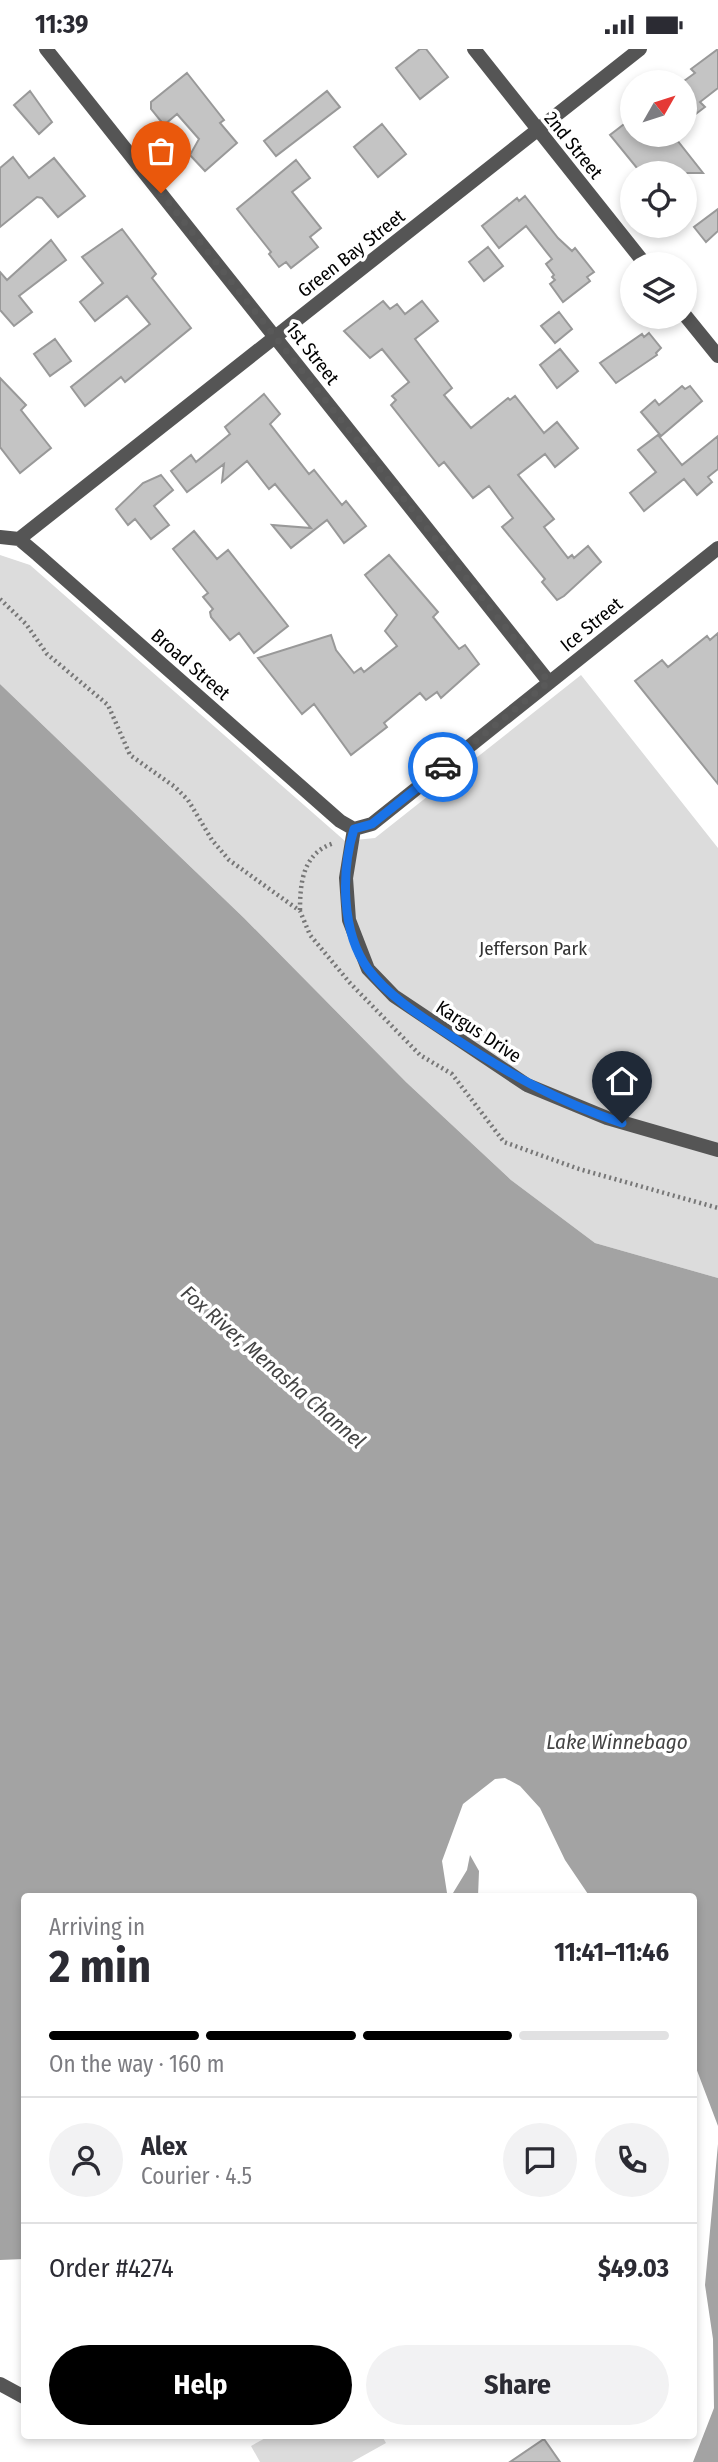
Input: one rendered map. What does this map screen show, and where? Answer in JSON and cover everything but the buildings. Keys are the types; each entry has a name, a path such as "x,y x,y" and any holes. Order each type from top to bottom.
{"street":[{"name":"1st Street","path":"46,49 549,682"},
{"name":"2nd Street","path":"474,49 635,252"},
{"name":"Green Bay Street","path":"19,540 640,49"},
{"path":"696,329 718,356"},
{"path":"0,537 19,540"},
{"name":"Broad Street","path":"19,540 340,821 352,835"},
{"name":"Ice Street","path":"352,835 372,824 718,548"},
{"name":"Kargus Drive","path":"352,835 346,878 351,930 368,969 394,996 423,1018 538,1090 637,1128 718,1150"},
{"path":"0,2383 21,2395"}],"path":[{"path":"0,599 26,624 47,654 108,705 130,755 175,787 188,800 229,860 300,911"},
{"path":"352,835 329,845 310,859 302,878 300,911 310,936 350,983 420,1055 452,1074 503,1142 567,1166 718,1208"}],"green space":[{"name":"Jefferson Park","path":"0,555 30,565 345,841 375,838 581,675 718,848 718,1278 595,1243 511,1180 406,1082 244,918 0,684"},
{"path":"264,2439 384,2439 386,2443 352,2462 260,2462 251,2446"}],"water":[{"path":"0,684 244,918 406,1082 511,1180 595,1243 718,1278 718,2126 697,2071 697,1893 587,1893 565,1860 540,1808 520,1786 505,1778 495,1779 463,1804 442,1861 447,1893 21,1893 21,2259 0,2260"},
{"path":"470,1855 479,1871 478,1893 453,1893 467,1870"},
{"path":"718,2144 718,2462 693,2462 714,2408 713,2339 705,2285"}],"way so far":[{"path":"161,193 549,682 443,767"}],"route":[{"path":"443,767 372,824 354,829 346,878 349,920 363,960 394,996 423,1018 527,1085 571,1105 622,1123"}],"water label":[{"name":"Fox River, Menasha Channel","path":"273,1367"},
{"name":"Lake Winnebago","path":"617,1742"}]}
